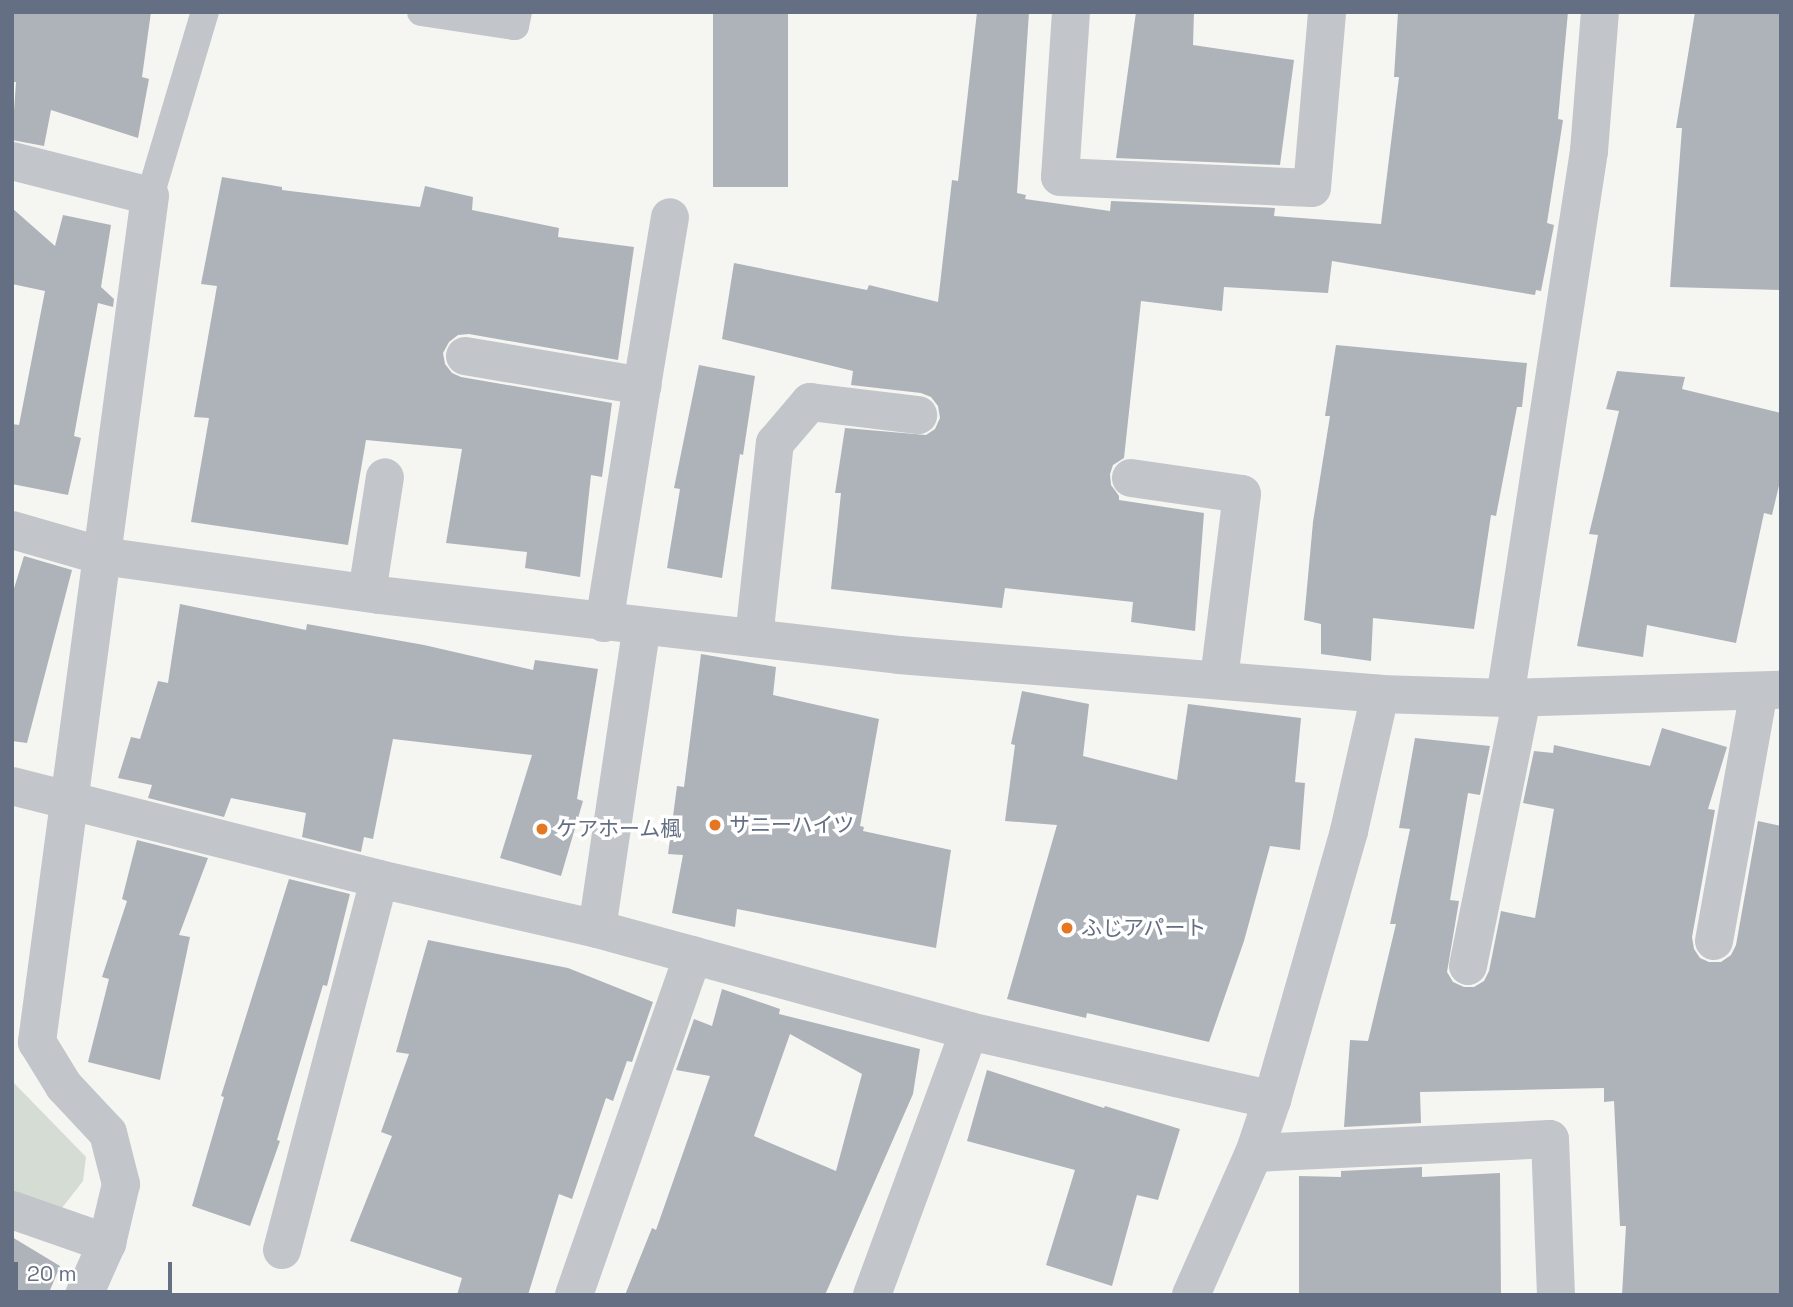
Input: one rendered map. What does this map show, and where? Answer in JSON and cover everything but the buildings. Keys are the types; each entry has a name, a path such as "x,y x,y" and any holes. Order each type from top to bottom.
{"street":[{"path":"1071,12 1060,177 1312,188 1327,12"},
{"path":"1468,966 1513,698 1589,151 1600,12"},
{"path":"12,161 150,196 37,1042 64,1086 108,1133 121,1184 107,1243 84,1295"},
{"path":"604,623 670,218"},
{"path":"465,356 642,386"},
{"path":"754,638 775,443 810,402 918,415"},
{"path":"367,593 385,477"},
{"path":"1131,478 1242,495 1219,679"},
{"path":"12,530 102,556 604,623 899,655 1380,694 1513,698 1770,691 1714,941"},
{"path":"597,929 642,626"},
{"path":"1191,1295 1254,1153 1272,1100 1349,831 1380,694"},
{"path":"12,786 379,878 597,929 969,1031 1272,1100"},
{"path":"282,1250 379,878"},
{"path":"574,1295 693,955"},
{"path":"872,1295 969,1031"},
{"path":"1254,1153 1550,1139 1556,1295"},
{"path":"12,1210 107,1243"}],"lane":[{"path":"150,196 205,12"},
{"path":"421,12 515,26 518,12"}],"shaded area":[{"path":"12,1081 86,1157 83,1181 58,1213 12,1195"}],"place":[{"name":"サニーハイツ","path":"715,825"},
{"name":"ケアホーム楓","path":"542,829"},
{"name":"ふじアパート","path":"1067,928"}]}
